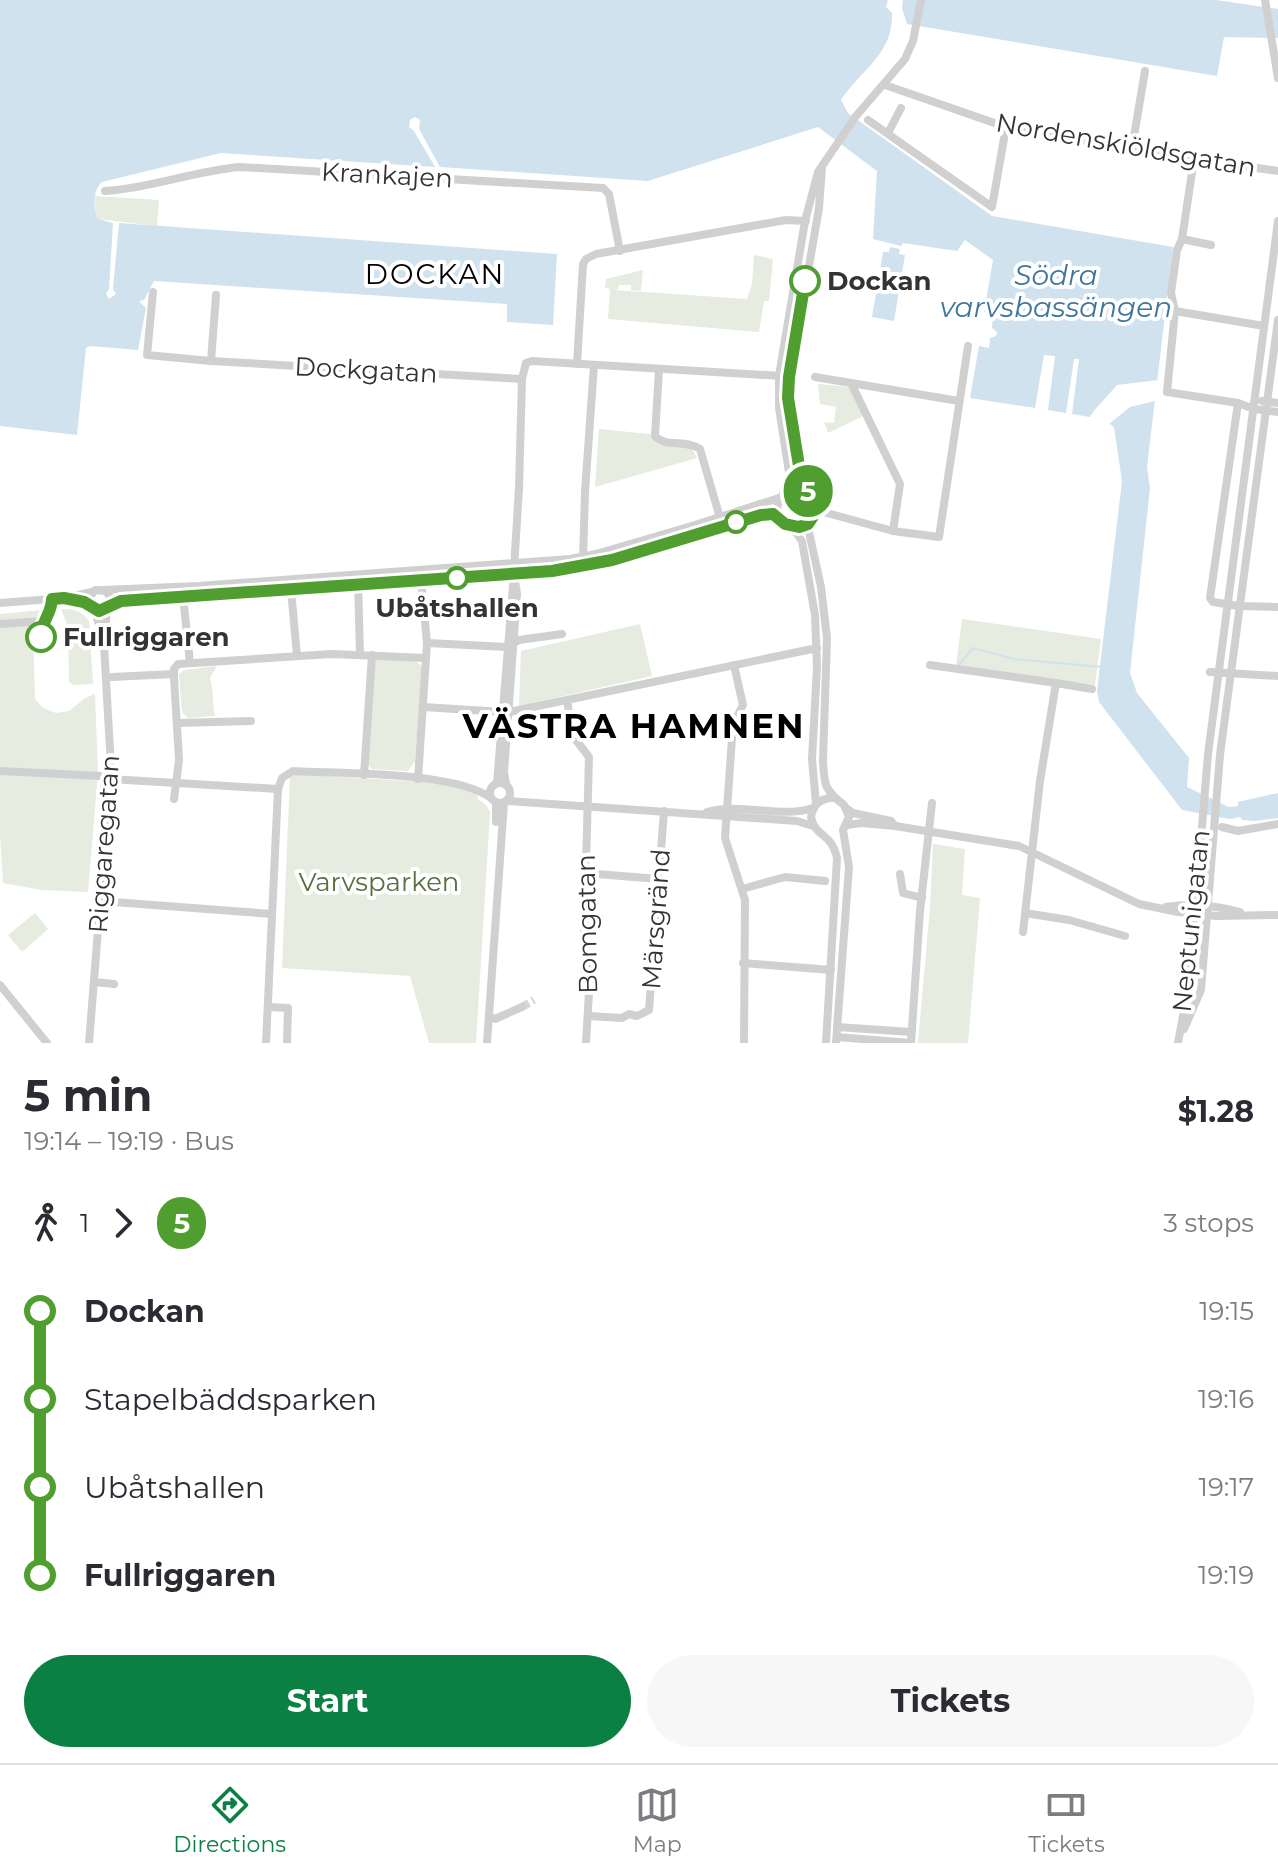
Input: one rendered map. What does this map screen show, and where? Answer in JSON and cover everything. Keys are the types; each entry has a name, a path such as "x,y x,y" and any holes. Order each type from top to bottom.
{"street":[{"path":"779,517 777,508 790,474 779,408 805,221 818,172 856,116 905,59 916,30 921,0"},
{"path":"1269,4 1278,78"},
{"path":"1273,39 1278,50"},
{"path":"1132,148 1145,71"},
{"name":"Nordenskiöldsgatan","path":"885,85 1006,127 1278,171"},
{"path":"888,133 901,108"},
{"path":"868,120 992,207 1006,127"},
{"path":"1194,159 1171,293 1175,311 1167,392 1254,405 1278,403"},
{"name":"Krankajen","path":"105,191 163,182 208,169 240,167 603,188 609,194 619,251"},
{"path":"822,167 815,223 784,376 800,472 815,499 816,510 809,532 821,587 827,638 823,767 826,785 833,798 853,813 891,821 895,826"},
{"path":"577,364 583,264 586,259 596,254 786,220 815,223"},
{"name":"Neptunigatan","path":"1178,1042 1189,984 1214,672 1228,605 1278,221"},
{"path":"1182,239 1211,245"},
{"name":"Dockgatan","path":"153,292 147,355 522,379"},
{"path":"211,361 216,295"},
{"path":"1175,311 1264,326"},
{"name":"Neptunigatan","path":"1178,1042 1199,999 1215,799 1278,320"},
{"path":"816,510 893,531 939,537 968,346"},
{"path":"499,801 510,795 501,785 510,645 517,590 514,564 524,365 532,361 784,376"},
{"path":"583,561 594,365"},
{"path":"659,369 655,436 662,442 689,444 700,449 720,518"},
{"path":"815,377 959,401"},
{"path":"851,383 900,484 893,531"},
{"path":"1238,403 1210,598 1213,602 1228,605 1278,607"},
{"path":"1266,406 1278,412"},
{"path":"64,598 92,608 108,607 121,601 291,589 514,564 583,561 720,518 795,488 808,491"},
{"path":"0,603 64,598 97,591 514,574 632,554 761,515 779,517 792,527 802,541 815,615 813,826"},
{"path":"792,527 804,527 811,521"},
{"path":"358,580 360,655"},
{"path":"418,779 427,643 421,580"},
{"path":"291,589 297,656"},
{"path":"97,591 108,594 108,607"},
{"path":"92,608 89,598 97,591"},
{"path":"183,596 190,663"},
{"name":"Riggaregatan","path":"89,1043 110,779 104,645 108,607"},
{"name":"Riggaregatan","path":"92,608 104,645"},
{"path":"0,624 43,621"},
{"path":"427,643 510,645 562,634"},
{"path":"423,707 506,712 817,648"},
{"path":"364,775 372,655"},
{"path":"174,799 178,783 174,669 178,664 297,656 426,658"},
{"path":"734,665 743,705 733,724 725,838 745,900 744,1043"},
{"path":"930,665 1092,689"},
{"path":"1214,672 1278,676"},
{"path":"112,677 174,674"},
{"path":"1023,932 1031,850 1056,683"},
{"name":"Bomgatan","path":"567,700 573,736 589,757 584,873 584,937 590,976 586,1043"},
{"path":"177,723 251,721"},
{"path":"0,771 100,776"},
{"path":"266,1043 278,789 282,778 293,771 501,785 541,803"},
{"path":"110,779 278,789"},
{"path":"449,783 499,801 697,814 798,811 833,798"},
{"path":"485,1043 489,1016 499,801 490,792 501,785"},
{"path":"485,1043 499,801"},
{"path":"846,808 849,867 836,1040 911,1043 932,803"},
{"name":"Märsgränd","path":"588,1016 622,1018 649,1010 664,811"},
{"path":"726,813 797,821 813,826 834,845 838,864 826,1043"},
{"path":"826,836 862,823 1013,845 1031,850 1139,904 1207,911 1224,908 1252,915 1278,915"},
{"path":"1222,827 1238,831 1278,824"},
{"path":"584,873 659,879"},
{"path":"900,874 903,893 922,898"},
{"path":"742,889 785,877 825,881"},
{"path":"100,901 272,914"},
{"path":"1025,913 1069,920 1125,936"},
{"path":"743,963 831,970"},
{"path":"94,982 114,984"},
{"path":"0,985 47,1043"},
{"path":"268,1007 288,1008 287,1042"},
{"path":"489,1016 495,1019 522,1007"},
{"path":"837,1027 911,1032"}],"green space":[{"path":"95,196 159,200 157,226 98,219 94,213"},
{"path":"754,255 773,259 769,301 764,301 759,332 608,319 610,289 605,288 606,279 643,270 641,291 631,290 631,285 619,285 614,290 747,299 752,284"},
{"path":"818,384 850,387 863,416 828,433 824,422 834,423 836,407 820,404"},
{"path":"599,429 650,434 660,444 692,448 697,458 595,487"},
{"path":"61,609 77,611 89,621 93,684 73,685 69,682 68,627"},
{"path":"43,610 33,627 35,699 43,708 56,713 69,711 95,694 98,774 88,892 42,890 3,883 0,834 0,614"},
{"path":"962,619 1101,639 1095,685 956,666"},
{"path":"640,624 652,676 519,706 521,651"},
{"path":"378,658 415,661 422,666 415,761 408,771 372,769 366,763 373,664"},
{"path":"217,666 210,678 215,716 188,718 182,712 179,674 184,670"},
{"name":"Varvsparken","path":"300,774 438,783 477,794 486,805 490,812 476,1043 429,1043 410,976 282,968 290,776"},
{"path":"933,844 965,849 962,895 980,898 968,1043 918,1043"},
{"path":"35,913 48,929 22,952 8,935"}],"water":[{"name":"Södra varvsbassängen","path":"0,0 888,0 886,7 892,13 887,40 882,51 841,100 848,113 992,216 1173,247 1147,467 1150,488 1130,673 1137,693 1189,758 1187,787 1229,807 1278,793 1278,818 1255,821 1240,817 1230,819 1182,810 1099,702 1097,691 1122,481 1114,427 1093,412 1090,417 1072,414 1079,359 1074,359 1066,413 1048,410 1055,356 1044,355 1035,408 970,398 979,346 989,348 990,338 997,332 992,328 993,315 984,312 993,260 965,240 957,251 903,243 901,246 873,239 877,171 818,127 648,181 440,167 419,129 420,120 415,117 410,120 409,127 435,167 221,153 102,182 95,195 94,206 98,219 113,223 109,289 106,293 109,299 116,294 113,289 119,223 557,254 553,325 507,322 507,304 154,281 144,300 139,301 146,308 138,350 86,348 77,435 0,426"},
{"path":"903,0 1216,0 1278,9 1278,38 1224,37 1217,76 907,24"},
{"path":"890,247 900,249 899,254 905,255 894,321 872,317 883,252 889,252"}],"pier":[{"path":"1158,380 1155,401 1130,407 1109,424 1093,412 1117,385"}],"waterway":[{"path":"959,665 973,648 1014,659 1102,667"}],"tunnel":[{"path":"522,1007 534,1000"}],"bus line":[{"name":"5","path":"41,637 43,621 52,609 52,599 84,602 99,611 121,601 552,571 612,560 761,515 773,514 792,527 804,527 813,519 816,506 800,472 788,388 805,281"}],"place":[{"name":"Dockan","path":"805,281"},
{"name":"Ubåtshallen","path":"457,578"},
{"name":"Fullriggaren","path":"41,637"}],"district":[{"name":"DOCKAN","path":"435,274"},
{"name":"VÄSTRA HAMNEN","path":"634,726"}]}
